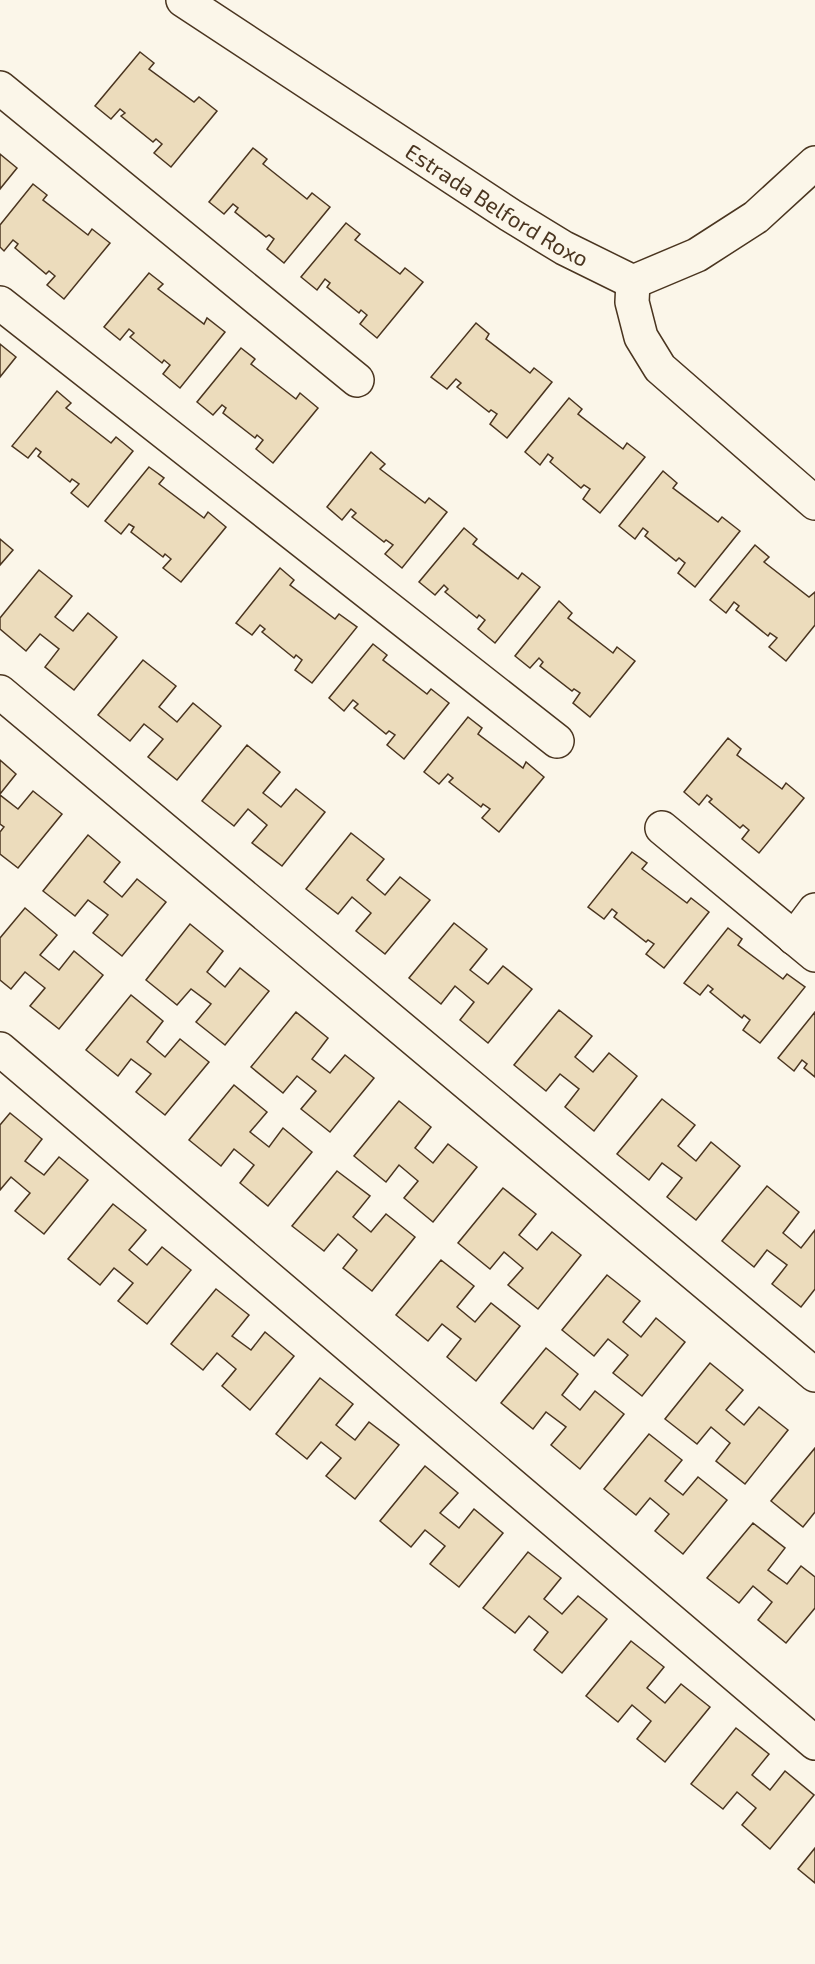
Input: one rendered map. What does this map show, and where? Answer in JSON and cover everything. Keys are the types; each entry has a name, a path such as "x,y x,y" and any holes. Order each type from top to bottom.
{"street":[{"name":"Estrada Belford Roxo","path":"183,0 510,215 564,248 633,282"},
{"path":"0,88 357,380"},
{"path":"815,163 756,217 698,255 633,282 632,303 641,337 660,369 815,503"},
{"path":"0,303 557,741"},
{"path":"0,692 815,1375"},
{"path":"662,828 805,946 815,910"},
{"path":"0,1049 815,1743"}],"building":[{"path":"140,52 154,63 149,69 194,102 199,97 217,111 171,167 154,153 162,144 156,139 153,142 121,116 125,113 120,109 111,119 95,106"},
{"path":"253,148 267,159 263,164 307,199 312,193 330,207 284,263 267,249 274,239 269,235 266,237 235,212 238,208 233,204 224,214 209,202"},
{"path":"0,154 17,168 0,189"},
{"path":"33,184 47,195 43,200 88,235 92,229 110,243 64,299 47,285 55,276 49,271 46,274 15,248 18,244 13,240 4,251 0,247 0,225"},
{"path":"346,223 360,234 355,240 400,274 405,268 423,282 377,338 360,324 367,315 361,310 359,313 327,287 330,283 325,279 317,290 301,277"},
{"path":"149,273 163,284 158,289 204,324 207,318 225,332 180,388 163,374 170,365 164,360 162,363 130,337 134,333 129,329 120,340 104,327"},
{"path":"476,323 489,334 486,339 530,373 534,368 552,382 507,438 490,424 497,414 491,410 489,412 457,387 461,383 456,379 447,389 431,377"},
{"path":"0,344 16,357 0,377"},
{"path":"241,348 255,359 251,364 296,399 300,393 318,408 273,463 256,449 263,440 257,435 255,438 223,413 226,408 222,405 213,415 197,402"},
{"path":"57,391 71,403 66,408 111,443 116,437 133,451 88,507 71,493 79,484 72,479 70,482 38,456 41,452 36,448 28,458 12,446"},
{"path":"569,398 582,409 578,414 623,449 627,443 645,457 600,513 583,499 590,489 584,485 581,488 550,462 553,458 548,454 540,465 525,452"},
{"path":"371,452 385,464 380,469 425,503 429,498 447,512 402,568 385,554 393,545 386,540 384,542 352,517 356,513 351,509 342,520 327,507"},
{"path":"149,467 164,478 159,484 204,518 208,512 226,527 181,582 163,568 171,559 165,554 163,557 131,532 134,527 129,524 121,534 105,521"},
{"path":"663,471 677,483 673,488 718,522 722,517 740,531 695,587 678,573 685,563 679,558 676,561 645,536 648,532 643,528 635,539 619,526"},
{"path":"464,528 477,539 473,544 518,579 522,573 540,587 495,643 478,629 485,620 479,615 477,618 445,592 448,589 444,585 435,595 419,582"},
{"path":"0,539 13,550 0,565"},
{"path":"755,545 769,557 764,562 809,597 815,592 815,625 786,661 769,647 777,638 770,633 768,636 736,610 739,606 734,602 726,613 710,600"},
{"path":"280,568 294,580 290,585 335,619 339,614 357,627 312,683 295,670 302,660 296,655 294,658 262,632 265,629 260,625 252,635 236,623"},
{"path":"39,570 72,596 55,617 73,631 88,613 117,637 74,690 45,667 59,649 40,634 26,651 0,629 0,618"},
{"path":"559,601 572,613 568,618 613,653 617,647 635,661 590,717 573,703 580,693 574,689 572,691 540,666 543,662 539,658 530,668 515,656"},
{"path":"373,644 387,655 383,660 427,694 431,689 449,703 404,759 387,745 395,735 389,731 386,734 354,708 358,704 353,700 344,711 329,698"},
{"path":"143,660 176,686 159,707 177,722 193,703 221,726 177,780 148,757 163,739 144,724 130,741 98,715"},
{"path":"468,717 482,728 478,734 523,768 526,762 544,777 499,832 482,818 490,809 483,804 481,807 449,782 453,778 448,774 439,784 424,772"},
{"path":"728,738 741,749 737,755 782,789 786,783 804,798 759,853 742,839 749,830 743,825 740,828 709,802 712,799 707,795 699,805 684,792"},
{"path":"247,745 280,772 263,793 281,807 296,789 325,812 282,866 252,843 267,825 248,809 234,826 202,801"},
{"path":"0,760 16,774 0,794"},
{"path":"33,791 62,814 18,868 0,854 0,832 4,827 0,824 0,795 18,809"},
{"path":"351,833 384,859 367,880 385,895 400,877 430,900 385,954 356,931 371,913 352,897 338,914 306,889"},
{"path":"88,835 120,862 104,882 122,897 137,879 166,902 122,956 93,933 108,915 88,900 75,916 43,891"},
{"path":"632,852 647,863 642,869 687,903 691,898 709,912 664,968 646,954 654,944 648,940 646,942 614,917 617,913 612,909 604,919 588,907"},
{"path":"25,908 57,935 40,955 59,970 74,951 103,975 59,1029 30,1006 45,988 25,972 11,989 0,980 0,938"},
{"path":"454,923 487,949 470,970 488,984 503,966 532,989 488,1043 460,1020 474,1002 455,986 441,1004 409,978"},
{"path":"190,924 223,951 207,972 225,987 240,968 269,991 225,1045 196,1022 211,1004 191,989 177,1005 146,980"},
{"path":"728,928 742,939 738,945 783,979 787,974 805,987 760,1043 743,1030 750,1020 744,1015 742,1018 710,992 713,989 708,985 700,995 684,983"},
{"path":"131,995 163,1021 147,1042 165,1057 180,1039 209,1062 165,1115 136,1092 151,1074 131,1059 118,1076 86,1050"},
{"path":"559,1010 592,1036 575,1057 593,1072 609,1053 637,1076 594,1131 565,1107 579,1089 560,1074 546,1091 514,1065"},
{"path":"296,1012 328,1038 312,1059 330,1073 345,1055 374,1078 330,1132 301,1109 316,1091 297,1076 283,1093 251,1067"},
{"path":"815,1012 815,1077 804,1068 807,1064 802,1060 794,1071 778,1058"},
{"path":"234,1085 267,1112 250,1132 269,1147 283,1128 312,1152 268,1206 240,1183 254,1165 234,1149 221,1166 189,1140"},
{"path":"662,1099 695,1125 678,1146 696,1161 711,1142 740,1166 696,1220 667,1197 682,1178 662,1163 649,1180 617,1154"},
{"path":"399,1101 431,1127 415,1148 433,1163 448,1144 477,1167 433,1222 404,1198 418,1181 399,1165 386,1182 354,1156"},
{"path":"10,1113 42,1139 25,1161 44,1175 59,1157 88,1180 44,1234 15,1211 30,1193 11,1177 0,1190 0,1125"},
{"path":"337,1171 370,1196 353,1217 371,1232 386,1214 415,1237 372,1291 343,1268 357,1250 338,1234 324,1251 292,1226"},
{"path":"767,1186 799,1212 783,1233 801,1248 815,1230 815,1289 801,1307 772,1284 787,1265 767,1250 754,1267 722,1241"},
{"path":"503,1188 536,1214 519,1235 537,1250 552,1232 581,1255 538,1309 508,1285 523,1268 504,1252 490,1269 458,1243"},
{"path":"113,1204 146,1230 129,1250 147,1265 162,1247 191,1270 147,1324 118,1301 133,1283 114,1268 100,1285 68,1259"},
{"path":"441,1260 474,1286 457,1307 475,1322 491,1303 520,1326 476,1381 447,1357 461,1339 442,1324 428,1341 396,1315"},
{"path":"607,1275 640,1301 623,1322 641,1337 656,1318 685,1342 642,1396 613,1373 628,1355 608,1339 594,1356 562,1330"},
{"path":"216,1289 249,1315 232,1336 251,1350 265,1332 294,1356 250,1410 222,1386 236,1369 217,1353 203,1370 171,1344"},
{"path":"546,1348 578,1374 562,1395 580,1410 595,1391 624,1414 580,1469 551,1445 566,1427 546,1412 533,1429 501,1403"},
{"path":"710,1363 743,1390 726,1410 744,1425 759,1407 788,1430 745,1484 716,1461 730,1443 711,1427 697,1444 665,1419"},
{"path":"320,1378 353,1404 336,1425 355,1440 369,1422 399,1445 355,1499 326,1476 341,1458 321,1442 307,1459 276,1434"},
{"path":"649,1434 682,1460 665,1481 683,1495 698,1477 727,1500 683,1554 655,1531 669,1514 650,1498 636,1515 604,1489"},
{"path":"815,1448 815,1512 803,1527 771,1501"},
{"path":"425,1466 458,1493 440,1513 459,1528 474,1509 503,1533 459,1587 430,1564 445,1546 425,1530 411,1547 380,1521"},
{"path":"753,1523 785,1548 768,1570 787,1584 801,1566 815,1577 815,1608 786,1643 758,1620 772,1602 753,1586 739,1603 707,1578"},
{"path":"528,1552 561,1578 544,1599 562,1614 578,1596 607,1619 562,1673 534,1650 548,1632 529,1616 515,1633 483,1608"},
{"path":"631,1641 664,1667 647,1688 665,1703 681,1684 710,1707 665,1762 637,1739 651,1721 632,1705 618,1722 586,1696"},
{"path":"736,1728 769,1754 752,1775 770,1790 785,1771 814,1795 770,1849 742,1825 756,1808 737,1792 723,1809 691,1784"},
{"path":"815,1848 815,1883 798,1869"}]}
